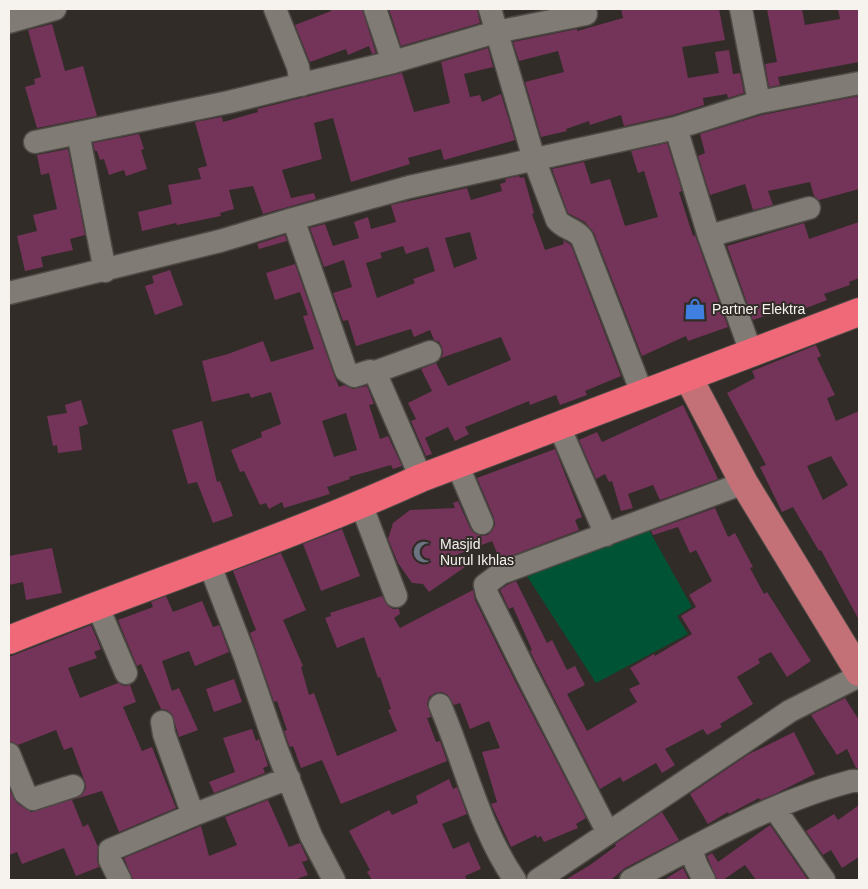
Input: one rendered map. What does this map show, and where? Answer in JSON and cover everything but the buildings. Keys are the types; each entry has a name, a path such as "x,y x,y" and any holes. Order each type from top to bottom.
{"highway":[{"path":"9,640 97,604 362,504 457,464 859,312"}],"main road":[{"path":"688,377 744,483 859,674"}],"street":[{"path":"9,22 55,9"},
{"path":"275,9 298,67 302,84"},
{"path":"375,9 393,62"},
{"path":"490,9 534,159 557,220 560,225 579,233 582,238 642,393"},
{"path":"741,9 759,102"},
{"path":"35,142 229,102 393,62 496,32 586,14"},
{"path":"9,293 220,241 409,187 676,128 759,102 859,83"},
{"path":"676,128 709,236 750,352"},
{"path":"78,133 105,270"},
{"path":"709,236 809,208"},
{"path":"293,219 346,371 354,376 376,372 430,352"},
{"path":"376,372 421,478"},
{"path":"559,426 606,536"},
{"path":"457,464 482,523"},
{"path":"608,833 526,675 485,588 487,583 501,573 606,536 744,483"},
{"path":"362,504 396,596"},
{"path":"209,563 245,657 277,750 311,836 334,880"},
{"path":"97,604 126,673"},
{"path":"538,880 800,704 859,674"},
{"path":"440,705 454,738 479,810 506,866 515,880"},
{"path":"162,722 164,734 193,815"},
{"path":"9,754 25,793 32,799 73,786"},
{"path":"120,880 110,860 110,850 289,778"},
{"path":"631,880 805,794 852,781 859,781"},
{"path":"775,809 824,880"},
{"path":"691,849 704,880"}],"green space":[{"path":"649,530 692,607 677,616 688,634 596,683 525,573"}],"place":[{"name":"Partner Elektra","path":"695,309"},
{"name":"Masjid Nurul Ikhlas","path":"424,552"}]}
